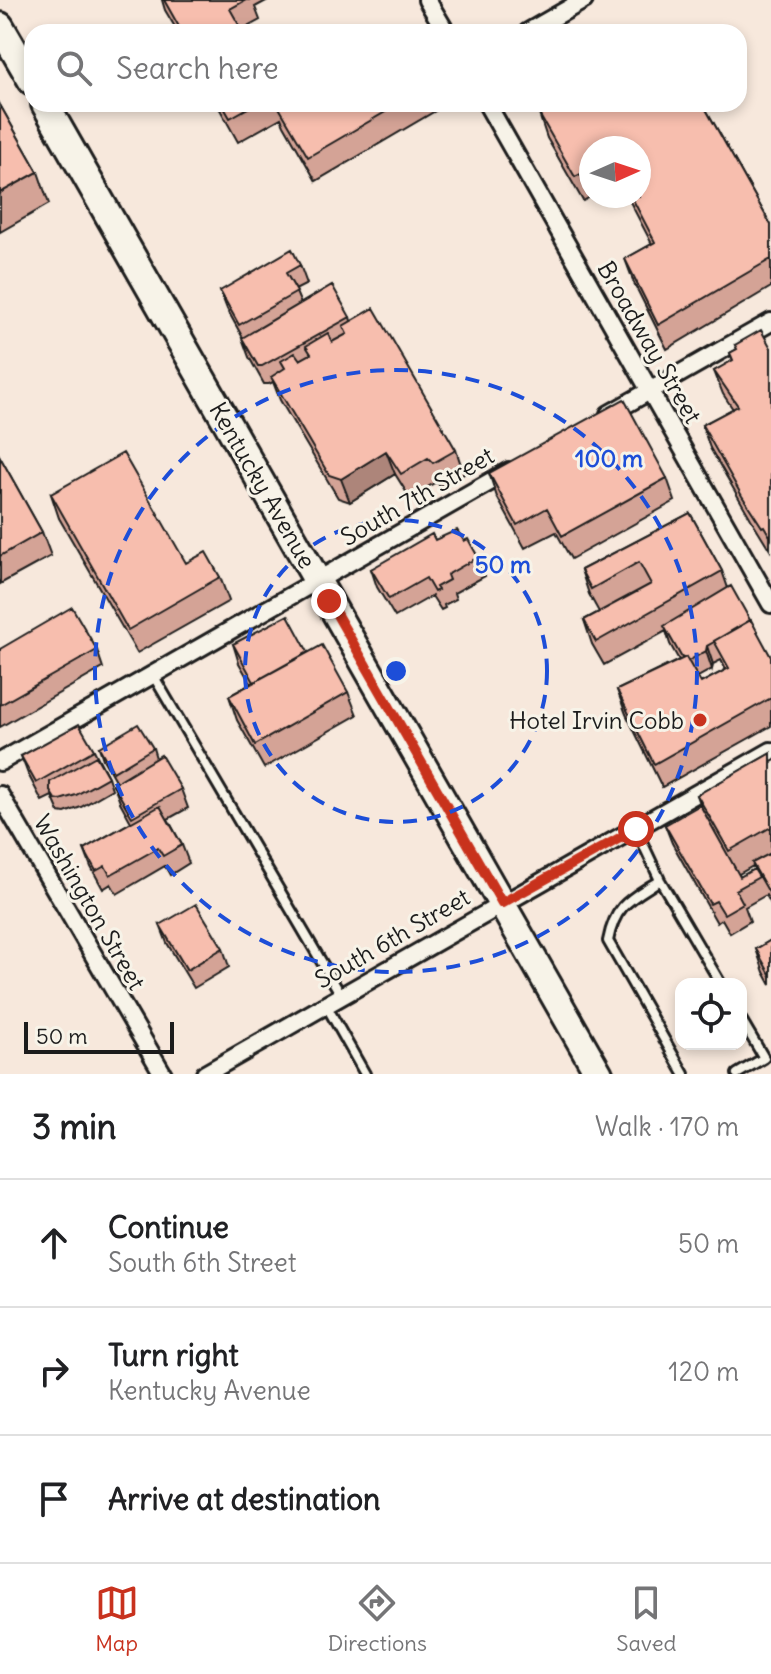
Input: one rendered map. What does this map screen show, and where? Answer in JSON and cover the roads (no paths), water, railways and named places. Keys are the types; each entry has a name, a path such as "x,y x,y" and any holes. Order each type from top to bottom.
{"main road":[{"path":"0,26 24,67"},
{"name":"Kentucky Avenue","path":"50,112 599,1074"}],"street":[{"path":"427,0 441,24"},
{"path":"542,24 584,0"},
{"name":"Broadway Street","path":"492,112 771,604"},
{"path":"598,421 771,322"},
{"name":"South 7th Street","path":"0,762 530,459"},
{"name":"South 6th Street","path":"205,1074 771,751"},
{"name":"Washington Street","path":"0,795 163,1074"}],"lane":[{"path":"153,674 341,995"},
{"path":"636,829 660,880 717,978"},
{"path":"660,880 625,902 612,918 608,941 684,1074"},
{"path":"325,1004 365,1074"},
{"path":"737,1074 764,1058 747,1029"}],"place":[{"name":"Hotel Irvin Cobb","path":"700,720"}]}
